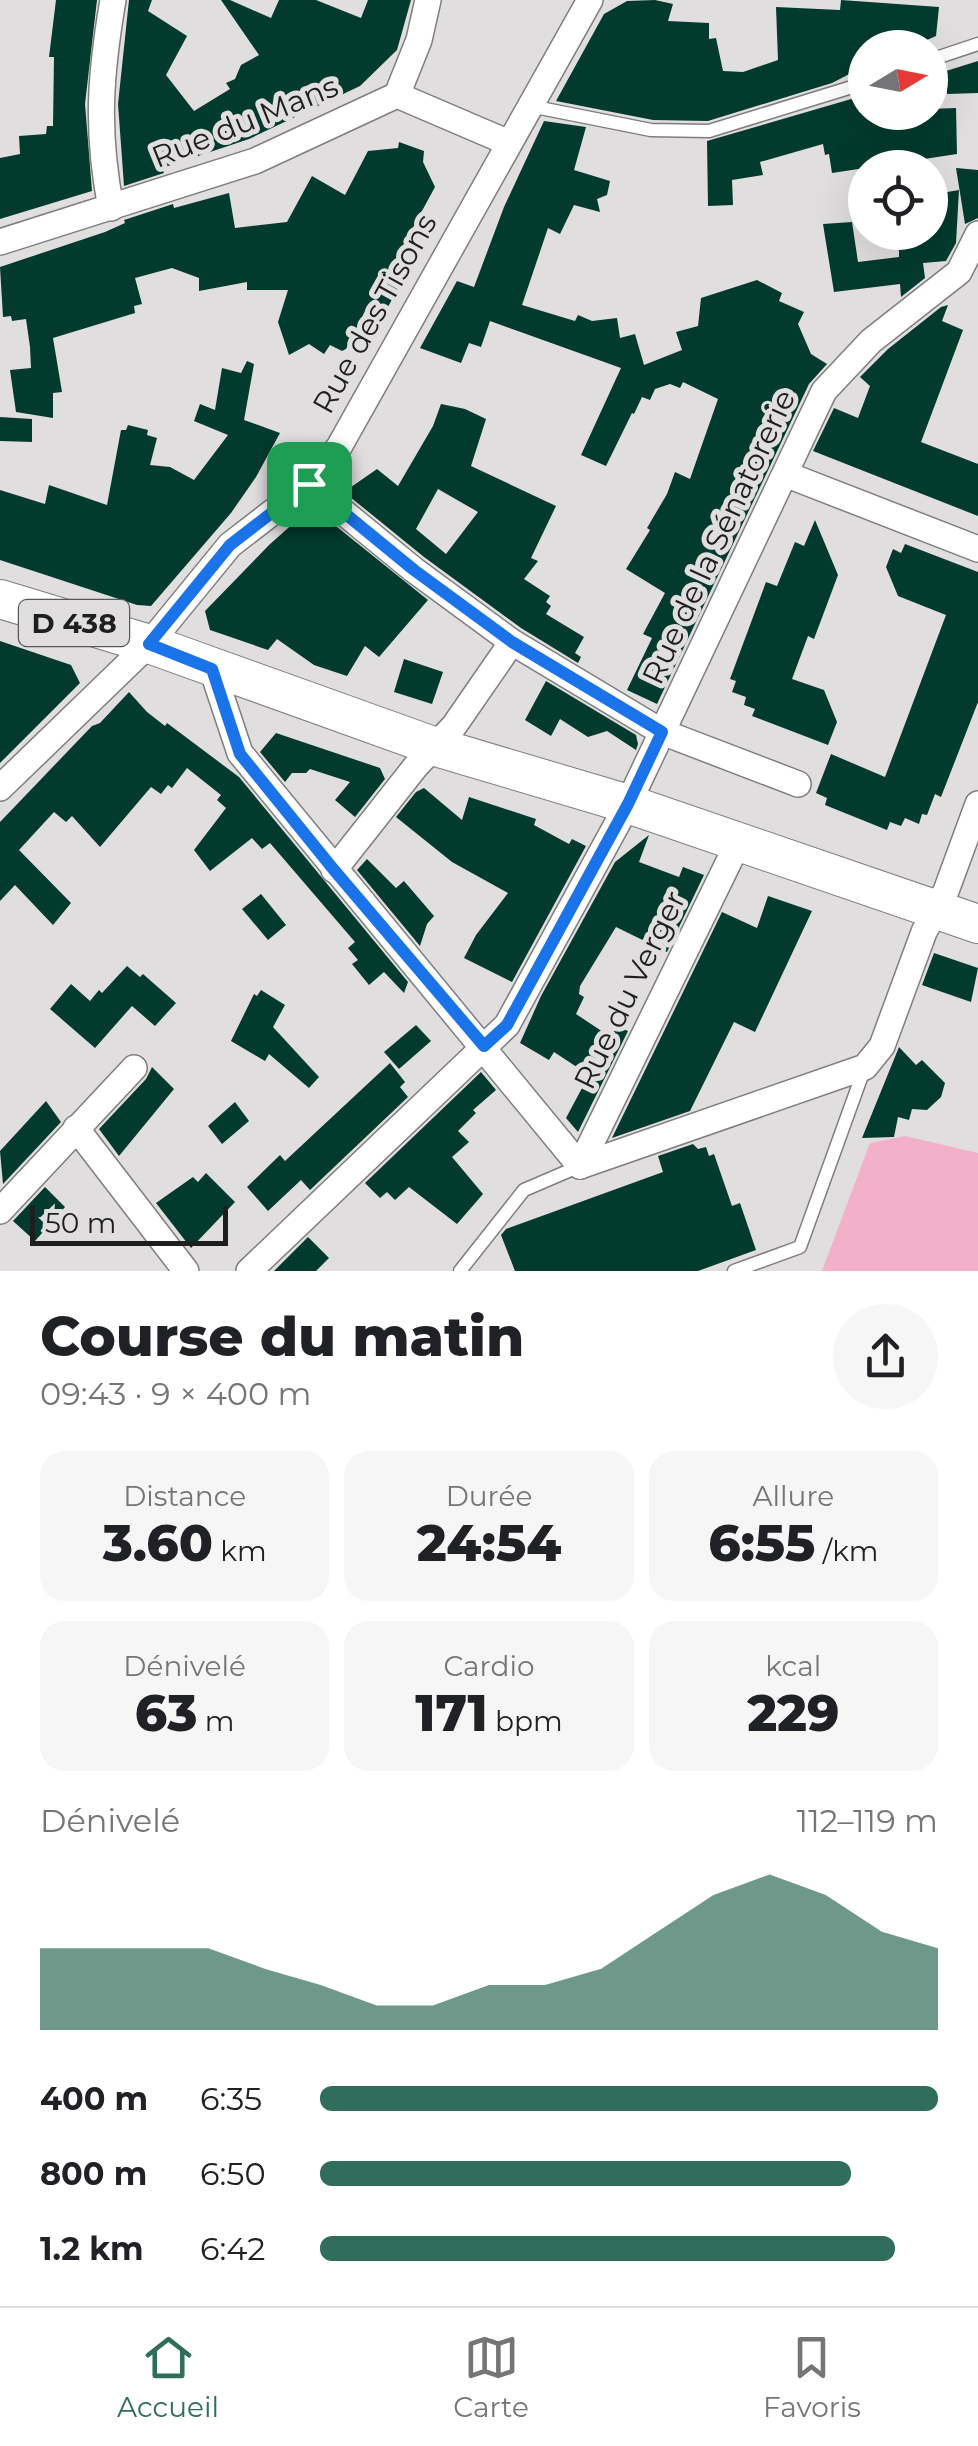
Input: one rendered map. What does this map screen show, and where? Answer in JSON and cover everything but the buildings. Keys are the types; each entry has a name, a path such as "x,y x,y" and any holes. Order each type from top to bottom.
{"main road":[{"name":"D 438","path":"0,599 149,644 436,747 628,804 978,924"}],"street":[{"path":"111,208 102,162 100,74 113,0"},
{"path":"428,0 397,95 509,143"},
{"path":"530,106 590,0"},
{"name":"Rue du Mans","path":"0,242 254,160 397,95"},
{"name":"Rue des Tisons","path":"0,788 149,644 230,545 309,484 338,447 530,106"},
{"name":"Rue de la Sénatorerie","path":"249,1271 507,1025 628,804 824,391 871,341 960,272 978,234"},
{"path":"784,474 978,549"},
{"path":"309,484 414,570 512,642 662,732 798,784"},
{"path":"334,870 416,766 436,747 512,642"},
{"path":"212,669 240,754 580,1166 865,1067 882,1046 978,804"},
{"name":"Rue du Verger","path":"580,1166 738,842"},
{"path":"0,1211 134,1068"},
{"path":"76,1128 186,1271"}],"lane":[{"path":"948,54 978,44"},
{"path":"530,106 651,130 709,131 848,88"},
{"path":"734,1271 800,1248 865,1067"},
{"path":"460,1271 524,1190 580,1166"}],"shaded area":[{"path":"905,1136 978,1153 978,1271 822,1271 870,1143"}],"route":[{"path":"309,484 414,570 512,642 662,732 628,804 507,1025 484,1046 240,754 212,669 149,644 230,545 309,484"}]}
